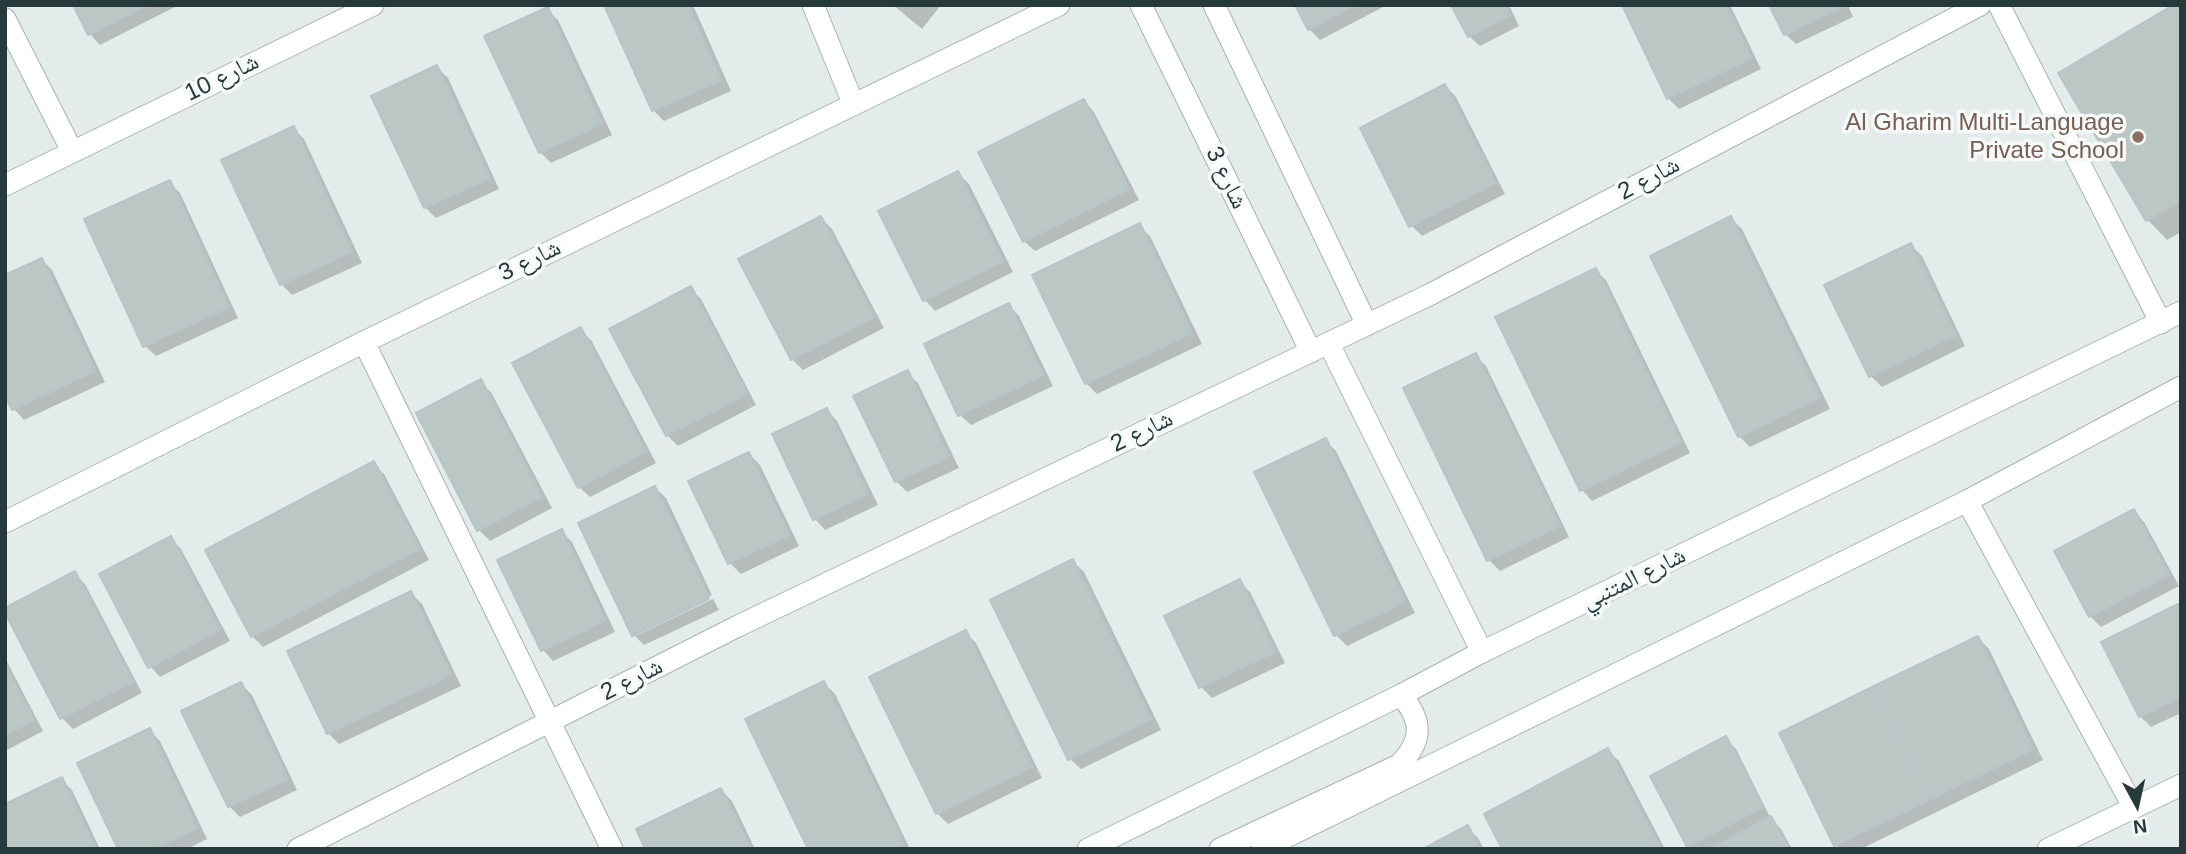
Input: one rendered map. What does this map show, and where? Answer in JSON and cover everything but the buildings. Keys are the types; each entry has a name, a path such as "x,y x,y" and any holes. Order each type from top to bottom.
{"street":[{"name":"شارع 10","path":"5,185 373,5"},
{"path":"813,5 853,103"},
{"name":"شارع 3","path":"5,522 364,342 1059,5"},
{"name":"شارع 3","path":"1141,5 1482,652"},
{"path":"1214,5 1367,325"},
{"name":"شارع 2","path":"298,849 738,626 1432,294 1980,5"},
{"path":"1999,5 2161,323"},
{"path":"5,19 72,151"},
{"name":"شارع المتنبي","path":"1088,849 1401,695 1482,652 2181,312"},
{"path":"364,342 612,849"},
{"path":"1262,849 1967,501 2181,387"},
{"path":"1967,501 2134,808"},
{"path":"1220,849 1399,765 1410,754 1417,739 1418,722 1412,707 1401,695"},
{"path":"2056,847 2181,785"}],"place":[{"name":"Al Gharim Multi-Language Private School","path":"2138,137"}]}
